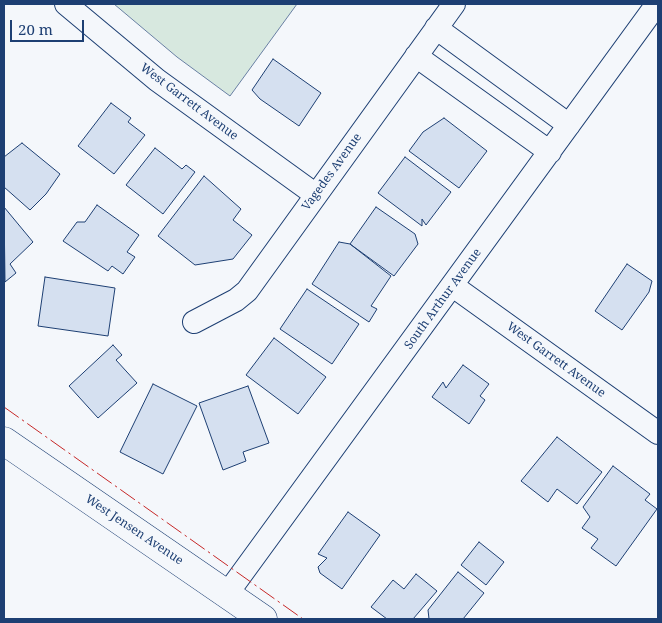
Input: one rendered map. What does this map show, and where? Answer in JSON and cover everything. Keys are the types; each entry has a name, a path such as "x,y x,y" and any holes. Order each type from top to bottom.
{"street":[{"name":"West Garrett Avenue","path":"66,4 157,80 316,195"},
{"name":"Vagedes Avenue","path":"194,322 236,300 247,291 454,4"},
{"name":"South Arthur Avenue","path":"227,594 657,4"},
{"path":"436,28 569,125"},
{"path":"416,56 550,152"},
{"name":"West Garrett Avenue","path":"453,286 658,433"},
{"name":"West Jensen Avenue","path":"4,441 263,619"}],"shaded area":[{"path":"114,4 297,4 230,96 177,57"}],"building":[{"path":"273,59 321,93 299,126 260,99 252,90"},
{"path":"111,103 131,118 128,122 145,135 114,174 78,146"},
{"path":"444,118 487,151 459,188 409,151 423,132"},
{"path":"22,143 60,174 46,194 30,210 4,187 4,157"},
{"path":"155,148 182,169 186,165 195,172 163,214 126,185"},
{"path":"405,157 451,192 426,225 422,219 422,226 378,193"},
{"path":"204,176 241,209 233,220 252,235 233,259 195,265 158,236"},
{"path":"97,205 139,235 127,252 135,257 123,274 112,266 108,271 63,241 77,222 85,222"},
{"path":"4,207 33,242 10,264 16,273 5,282"},
{"path":"376,207 415,234 418,244 394,276 350,244"},
{"path":"339,242 350,244 391,276 371,306 377,309 369,322 312,284"},
{"path":"627,264 652,281 649,292 622,330 595,311"},
{"path":"45,277 115,288 108,336 38,326"},
{"path":"307,289 359,324 332,364 280,329"},
{"path":"274,338 326,377 298,414 246,375"},
{"path":"113,345 122,355 116,360 137,383 98,418 69,386"},
{"path":"463,365 489,384 480,396 485,400 469,424 432,397 443,382 446,388"},
{"path":"153,384 197,406 163,474 120,452"},
{"path":"248,386 269,443 243,452 246,461 223,470 199,403"},
{"path":"557,437 602,472 577,504 557,489 548,502 521,481"},
{"path":"613,466 650,494 645,500 657,509 616,566 591,548 598,539 582,528 590,517 583,507"},
{"path":"348,512 380,535 342,589 320,573 318,567 327,558 318,554"},
{"path":"479,542 504,562 486,585 461,565"},
{"path":"458,572 484,593 463,619 429,619 428,610"},
{"path":"416,574 437,591 413,619 387,619 371,607 393,580 404,589"}],"power":[{"path":"4,407 303,619"}]}
